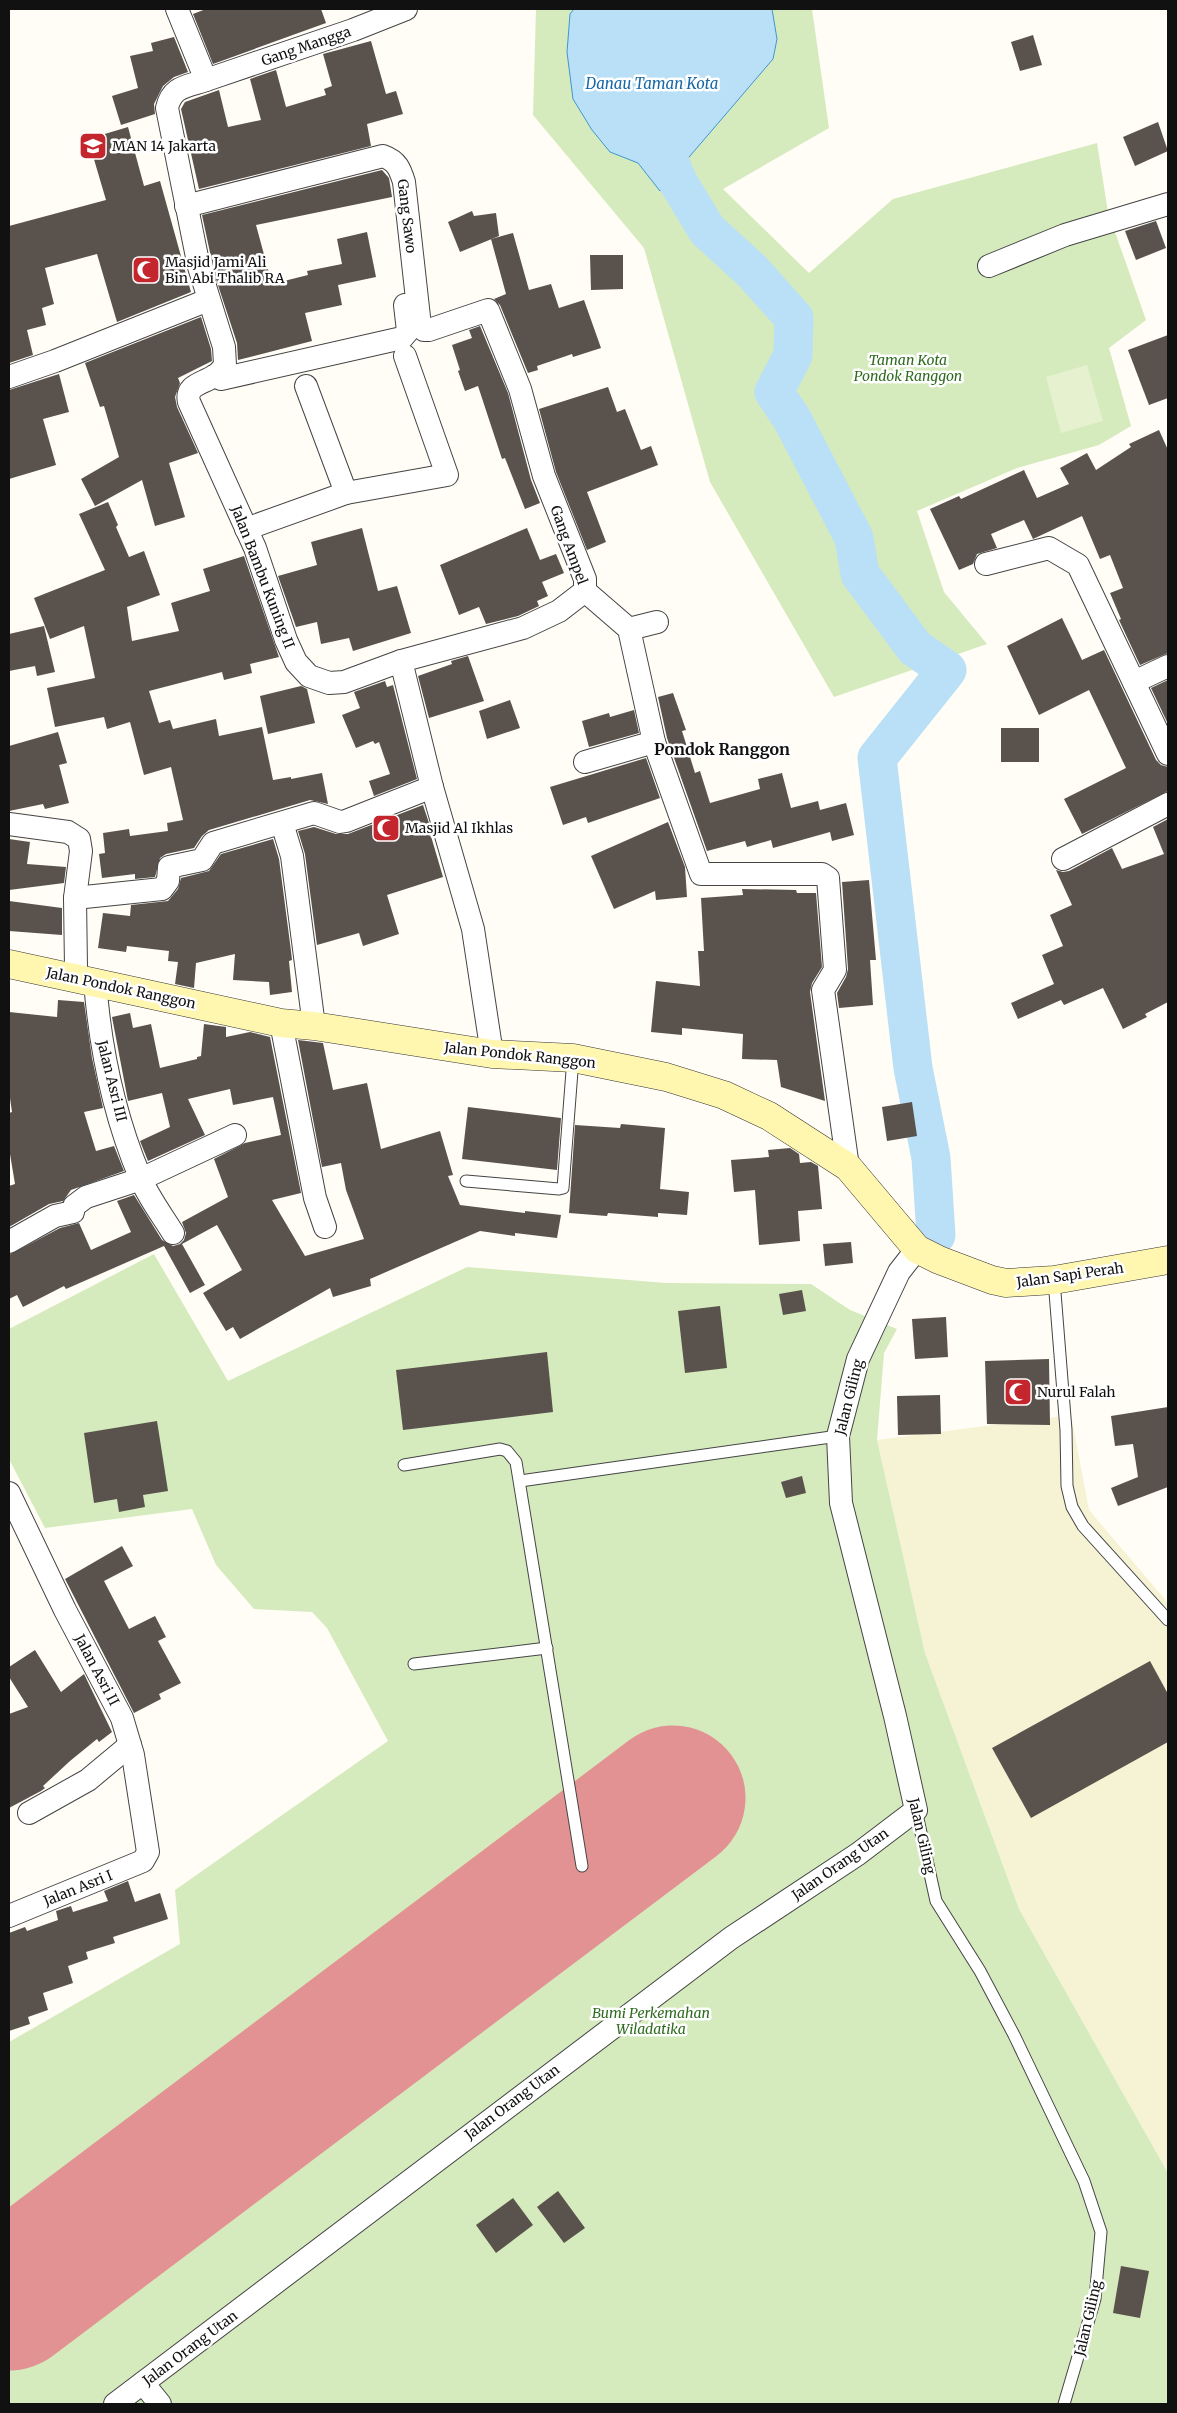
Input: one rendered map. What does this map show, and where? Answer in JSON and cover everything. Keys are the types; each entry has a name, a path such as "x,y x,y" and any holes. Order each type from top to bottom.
{"street":[{"path":"177,9 206,80 175,91 169,98 167,108 186,206 208,300 224,347 226,364 215,376 221,379 404,347"},
{"name":"Gang Mangga","path":"206,80 352,30 406,9"},
{"name":"Gang Sawo","path":"186,206 383,156 392,159 399,167 404,182 420,326 424,330 429,330 488,310"},
{"path":"989,266 1065,235 1168,204"},
{"path":"246,529 346,493 447,475 404,347 408,326 393,220"},
{"path":"9,377 55,361 208,300"},
{"name":"Gang Ampel","path":"401,661 523,628 559,611 586,592 584,579 544,476 520,389 488,310"},
{"name":"Jalan Bambu Kuning II","path":"215,376 190,388 187,396 188,402 246,529 286,640 296,662 308,676 329,683 344,682 401,661"},
{"path":"306,386 346,493"},
{"path":"986,564 1049,548 1078,565 1168,754"},
{"path":"586,592 629,629 654,742 701,874 822,874 828,878 835,970 823,990 848,1167"},
{"path":"629,629 657,622"},
{"path":"401,661 432,788 473,929 492,1054"},
{"path":"1134,682 1168,666"},
{"path":"585,762 654,742"},
{"path":"75,898 162,889 168,881 169,867 202,860 213,843 314,813 340,822 346,821 432,788"},
{"path":"1063,859 1168,804"},
{"path":"282,823 292,856 314,1026"},
{"name":"Jalan Asri III","path":"9,824 68,832 79,839 81,851 75,898 76,968 83,979 98,1024 114,1101 141,1179 173,1233"},
{"name":"Jalan Pondok Ranggon","path":"9,964 281,1023 314,1026 492,1054 573,1058 666,1077 724,1094 769,1116 848,1167 917,1249"},
{"path":"281,1023 316,1198 325,1227"},
{"path":"9,1242 55,1216 72,1212 74,1206 86,1197 141,1179 235,1135"},
{"name":"Jalan Sapi Perah","path":"917,1249 939,1260 1006,1283 1054,1280 1168,1260"},
{"name":"Jalan Giling","path":"916,1810 895,1716 841,1503 838,1436 858,1359 899,1272 917,1249"},
{"name":"Jalan Asri II","path":"9,1493 65,1610 122,1718 130,1745 148,1847 146,1858"},
{"path":"29,1813 82,1784 130,1745"},
{"name":"Jalan Orang Utan","path":"115,2404 731,1938 858,1854 916,1810"},
{"name":"Jalan Asri I","path":"9,1916 143,1861 146,1858"},
{"path":"143,2383 160,2404"}],"lane":[{"path":"466,1181 558,1190 563,1188 573,1058"},
{"path":"1054,1280 1066,1430 1067,1486 1072,1507 1083,1526 1168,1620"},
{"path":"520,1481 838,1436"},
{"path":"404,1465 500,1449 507,1451 516,1462 582,1866"},
{"path":"414,1664 547,1648"},
{"name":"Jalan Giling","path":"916,1810 936,1901 980,1971 1014,2034 1084,2180 1101,2232 1095,2299 1064,2404"}],"shaded area":[{"path":"1071,1415 1089,1510 1168,1603 1168,2173 1019,1909 925,1653 877,1440"}],"green space":[{"name":"Taman Kota Pondok Ranggon","path":"536,9 812,9 829,128 723,189 809,273 893,199 1097,143 1108,212 1146,320 1109,348 1131,426 1099,445 1017,468 917,511 944,592 987,644 834,697 710,482 644,248 533,115"},
{"path":"1087,365 1103,421 1061,433 1046,377"},
{"name":"Bumi Perkemahan Wiladatika","path":"154,1254 228,1381 467,1267 666,1283 811,1284 850,1310 897,1329 884,1353 877,1440 925,1653 1019,1909 1168,2173 1168,2404 9,2404 9,2042 180,1944 175,1890 388,1741 327,1628 312,1612 254,1609 216,1565 192,1509 45,1528 9,1459 9,1329"}],"water":[{"name":"Danau Taman Kota","path":"574,9 772,9 777,39 773,59 660,191 638,163 610,152 592,130 573,99 567,52 570,14"}],"building":[{"path":"206,9 321,9 326,23 213,64 193,14"},
{"path":"1033,35 1042,65 1020,71 1011,42"},
{"path":"174,37 188,72 174,77 163,86 154,104 155,114 121,125 112,96 138,88 130,56 153,51 151,43"},
{"path":"371,41 386,94 396,91 403,114 367,124 371,146 199,189 181,109 185,102 219,90 228,127 261,120 250,79 276,70 286,107 326,95 324,89 332,86 323,54"},
{"path":"1158,122 1168,151 1135,166 1123,137"},
{"path":"128,127 144,186 160,181 191,292 117,322 97,254 45,268 54,304 42,308 46,325 27,330 33,355 9,363 9,226 106,200 88,139"},
{"path":"382,170 389,178 392,197 256,225 272,284 308,275 307,271 342,264 337,239 367,232 376,277 338,285 342,305 305,313 312,341 238,360 237,343 215,276 202,215"},
{"path":"472,211 474,216 496,213 499,236 460,252 448,222"},
{"path":"1156,221 1166,248 1136,260 1125,231"},
{"path":"513,233 529,290 551,284 559,308 584,300 601,348 573,357 572,354 537,366 538,370 528,373 500,305 494,299 506,294 491,239"},
{"path":"590,255 623,255 623,289 591,290"},
{"path":"201,317 211,349 212,361 178,378 180,383 175,397 177,407 198,453 169,463 185,517 155,526 142,480 95,506 81,479 119,457 104,406 100,407 85,363"},
{"path":"480,326 508,393 531,480 540,503 525,509 505,458 502,459 478,386 465,391 458,371 460,370 452,345 472,338 469,330"},
{"path":"1168,335 1168,398 1149,405 1128,350"},
{"path":"59,374 69,412 43,419 56,465 9,479 9,390"},
{"path":"608,387 617,412 625,409 641,450 651,446 658,465 587,492 606,542 587,550 556,472 539,409"},
{"path":"1159,430 1168,450 1168,653 1140,665 1119,620 1121,619 1110,593 1123,588 1110,555 1100,559 1082,516 1033,539 1024,520 991,534 997,548 977,554 973,564 959,570 930,509 959,496 961,499 1024,470 1037,498 1069,484 1060,468 1087,453 1096,470 1131,447 1129,444"},
{"path":"108,502 129,557 144,551 160,595 127,607 132,641 179,631 171,603 210,591 203,569 244,556 279,657 250,664 252,673 224,680 222,672 149,691 159,723 170,720 173,729 216,719 219,736 262,727 273,780 291,777 291,779 322,773 328,804 310,800 209,830 202,836 194,848 166,854 160,858 155,877 135,879 135,874 102,878 99,854 105,853 103,833 129,829 130,836 168,831 167,823 183,820 171,767 144,775 130,722 107,729 104,717 55,727 47,688 95,678 84,626 50,639 34,598 105,570 79,514"},
{"path":"362,528 378,591 397,586 411,633 353,651 349,638 321,644 317,622 296,627 278,576 317,565 311,542"},
{"path":"527,528 540,560 556,554 564,573 542,582 548,596 537,601 539,606 518,616 486,624 479,607 459,615 440,565"},
{"path":"1062,618 1082,660 1104,650 1156,760 1161,765 1168,767 1168,791 1082,834 1064,799 1126,768 1089,690 1039,715 1007,646"},
{"path":"44,626 55,672 37,676 35,666 9,671 9,634"},
{"path":"468,656 484,701 429,718 418,676 452,664 451,661"},
{"path":"1168,680 1168,724 1151,688"},
{"path":"385,681 387,687 393,685 417,779 374,796 369,781 390,774 379,742 375,744 373,741 356,748 342,715 360,708 354,692"},
{"path":"301,686 307,689 315,723 268,734 260,696"},
{"path":"673,693 686,730 682,731 695,773 700,771 710,803 760,789 758,779 782,773 791,808 818,801 820,810 846,803 854,835 832,841 830,832 773,848 771,840 747,847 745,841 707,851 667,738 658,697"},
{"path":"510,700 520,728 487,739 479,711"},
{"path":"634,710 639,733 589,747 582,721 609,713 610,717"},
{"path":"1001,728 1039,728 1039,762 1001,762"},
{"path":"58,732 67,763 59,765 69,803 45,809 43,804 9,811 9,746"},
{"path":"646,758 660,798 588,823 586,817 563,825 550,787"},
{"path":"423,805 443,877 387,895 399,934 363,946 359,933 317,945 305,854 298,831 314,827 336,834 348,834"},
{"path":"1168,819 1168,1002 1145,1014 1147,1017 1123,1029 1103,988 1064,1005 1061,1000 1018,1019 1011,1003 1054,984 1042,955 1063,946 1050,915 1072,905 1056,870 1069,871 1112,848 1122,869 1164,854 1153,827"},
{"path":"668,822 685,867 687,897 656,900 655,891 614,909 591,856"},
{"path":"9,839 30,842 27,864 66,867 64,883 9,890"},
{"path":"273,839 279,859 291,951 292,960 289,961 292,992 270,995 269,982 233,980 235,954 196,963 194,988 175,984 178,962 168,961 169,951 127,946 126,952 98,948 103,913 130,916 131,905 168,901 178,889 181,878 209,871 221,854"},
{"path":"869,880 876,960 870,960 873,1005 839,1008 837,993 846,977 848,969 842,882"},
{"path":"742,889 796,890 797,893 816,893 822,967 812,983 810,992 825,1101 781,1087 777,1060 742,1059 743,1034 682,1028 682,1035 651,1032 656,981 700,986 698,951 704,951 701,898 743,895"},
{"path":"9,901 62,908 62,935 9,931"},
{"path":"58,1000 84,1002 92,1058 103,1108 84,1112 96,1151 114,1146 124,1171 71,1190 63,1201 49,1204 9,1227 9,1186 15,1184 9,1148 9,1113 12,1112 9,1091 9,1012 57,1017"},
{"path":"130,1013 133,1028 151,1024 160,1068 197,1059 197,1057 201,1056 204,1024 226,1027 226,1037 250,1032 270,1037 301,1193 272,1200 305,1256 364,1239 346,1190 341,1163 322,1167 298,1040 323,1043 333,1090 367,1083 381,1149 440,1131 453,1175 448,1176 460,1205 525,1213 525,1211 561,1215 557,1238 515,1233 515,1236 480,1231 370,1279 371,1286 333,1297 330,1288 240,1339 233,1327 226,1331 203,1293 242,1270 217,1225 182,1244 205,1285 190,1293 164,1246 66,1289 64,1286 23,1307 17,1295 9,1299 9,1255 60,1228 79,1223 91,1250 131,1232 117,1201 134,1195 162,1240 173,1246 180,1244 184,1240 186,1233 182,1222 228,1197 214,1159 245,1143 281,1135 273,1097 233,1105 230,1089 188,1099 205,1135 148,1161 140,1141 170,1127 162,1093 128,1101 112,1017"},
{"path":"912,1102 917,1136 887,1141 882,1107"},
{"path":"468,1107 561,1118 557,1170 462,1159"},
{"path":"621,1124 665,1128 660,1189 689,1192 687,1215 658,1213 658,1217 608,1213 607,1216 569,1213 575,1125 620,1128"},
{"path":"790,1148 799,1154 800,1163 811,1162 818,1166 822,1209 798,1211 800,1241 759,1245 755,1190 734,1192 731,1160 769,1157 768,1150"},
{"path":"851,1242 853,1263 825,1266 823,1244"},
{"path":"802,1290 806,1311 783,1315 779,1294"},
{"path":"720,1306 727,1368 685,1373 678,1311"},
{"path":"946,1317 948,1357 915,1359 912,1319"},
{"path":"547,1352 553,1412 403,1430 396,1370"},
{"name":"Nurul Falah","path":"1049,1359 1050,1425 987,1424 985,1361"},
{"path":"940,1395 941,1434 898,1435 897,1396"},
{"path":"1168,1407 1168,1487 1118,1506 1111,1488 1138,1477 1133,1444 1115,1446 1111,1416"},
{"path":"157,1421 168,1491 143,1495 145,1507 119,1512 117,1499 94,1503 84,1433"},
{"path":"802,1476 806,1493 786,1498 781,1482"},
{"path":"122,1546 133,1566 104,1581 129,1629 155,1616 166,1637 158,1641 181,1683 159,1694 161,1699 134,1713 65,1579"},
{"path":"35,1650 61,1692 84,1674 112,1732 99,1742 97,1739 70,1761 43,1786 45,1788 41,1791 9,1808 9,1714 28,1707 9,1677 9,1667"},
{"path":"1150,1661 1168,1694 1168,1742 1031,1818 992,1748"},
{"path":"128,1881 135,1902 160,1893 168,1919 113,1937 115,1943 86,1952 88,1959 68,1966 73,1983 43,1993 48,2010 28,2017 30,2024 9,2031 9,1933 25,1927 27,1931 58,1920 56,1911 71,1906 73,1912 108,1901 104,1891"},
{"path":"558,2191 585,2228 564,2243 537,2207"},
{"path":"513,2198 533,2225 496,2253 476,2225"},
{"path":"1121,2266 1149,2271 1140,2318 1113,2313"}],"waterway":[{"path":"654,125 678,182 707,230 752,271 794,318 793,355 774,392 792,419 854,538 860,574 915,648 947,670 877,758 913,1068 931,1158 936,1235"}],"runway":[{"path":"9,2298 673,1798"}],"place":[{"name":"MAN 14 Jakarta","path":"93,146"},
{"name":"Masjid Jami Ali Bin Abi Thalib RA","path":"146,270"},
{"name":"Masjid Al Ikhlas","path":"386,828"},
{"name":"Nurul Falah","path":"1018,1392"}],"district":[{"name":"Pondok Ranggon","path":"722,749"}]}
